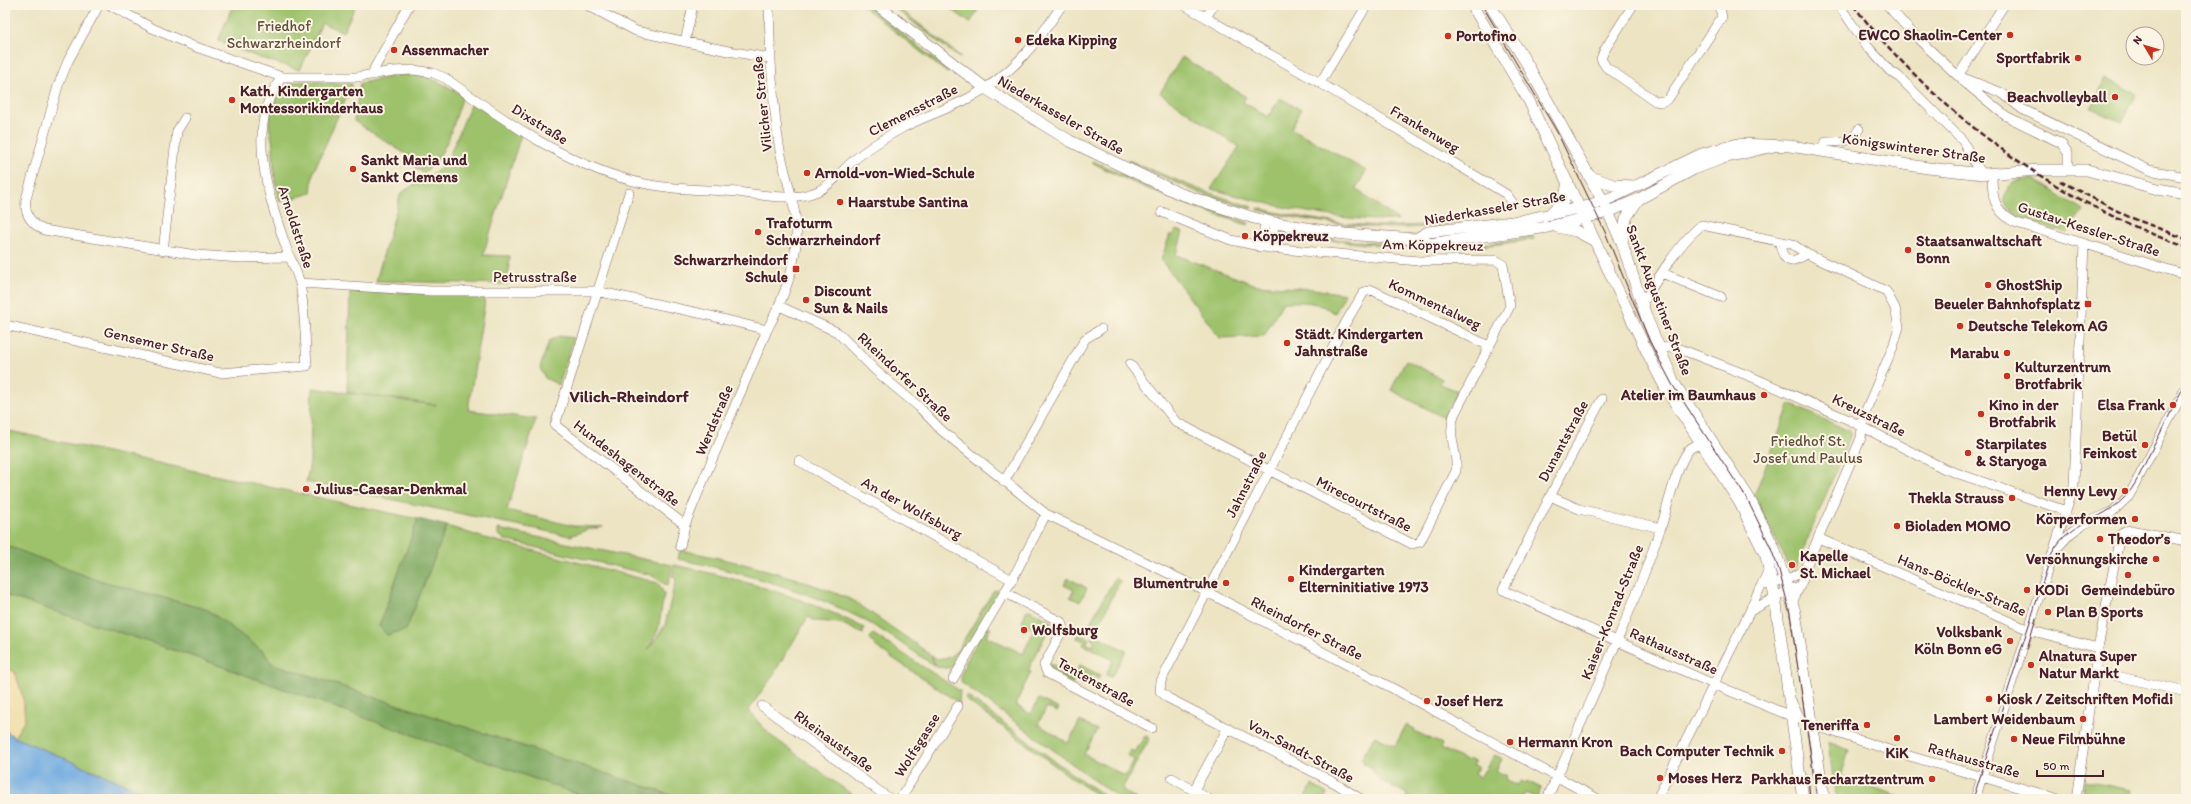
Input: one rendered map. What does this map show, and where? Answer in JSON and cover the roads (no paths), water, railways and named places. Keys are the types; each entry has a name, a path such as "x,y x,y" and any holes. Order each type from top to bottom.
{"main road":[{"name":"Niederkasseler Straße","path":"876,5 984,88 1070,140 1111,162 1178,193 1270,221 1344,234 1416,239 1429,244 1548,227 1582,213"},
{"name":"Sankt Augustiner Straße","path":"1472,5 1529,101 1652,363 1666,389 1705,448 1754,528 1769,566 1768,584 1775,597 1803,799"},
{"name":"Sankt Augustiner Straße","path":"1490,5 1526,62 1603,201 1622,243 1637,284 1642,304 1677,389 1749,498 1774,548 1793,601 1824,799"},
{"name":"Königswinterer Straße","path":"1582,213 1603,201 1702,154 1738,144 1778,145 1821,150 1928,168 1988,174 2068,169 2101,172 2158,189 2186,194"},
{"name":"Königswinterer Straße","path":"1582,213 1608,212 1639,199 1694,169 1723,158 1778,145"},
{"path":"1589,176 1613,185 1636,186"},
{"path":"1549,215 1564,200 1568,183"},
{"path":"1622,243 1626,218 1639,199"},
{"name":"Niederkasseler Straße","path":"1416,239 1428,232 1520,221 1549,215 1582,213"},
{"path":"1548,227 1571,230 1595,241"}],"street":[{"path":"99,5 68,61 58,86 25,208 35,225 44,230 163,251 242,258 289,257"},
{"name":"Dixstraße","path":"110,5 152,28 193,46 251,68 282,77 358,77 393,71 414,70 433,73 446,78 547,148 576,161 633,182 698,190 792,198"},
{"path":"373,75 374,69 409,5"},
{"path":"587,5 636,31 728,52 770,58"},
{"path":"685,42 693,5"},
{"name":"Vilicher Straße","path":"769,5 770,58 779,146 787,187 792,198"},
{"name":"Clemensstraße","path":"792,198 819,191 853,160 880,140 918,120 970,98 984,88 1020,62 1037,42 1062,5"},
{"name":"Frankenweg","path":"1184,5 1206,16 1506,194 1513,203"},
{"path":"1206,16 1214,5"},
{"path":"1320,83 1367,5"},
{"path":"1633,5 1604,51 1602,59 1606,67 1658,101 1668,99 1722,17 1720,9 1717,5"},
{"path":"1839,5 1861,39 1889,70 1898,76 1963,141 1975,164 1988,174"},
{"path":"1887,5 1914,35 1958,76 2006,116 2061,143 2068,153 2068,169"},
{"path":"1958,76 2004,5"},
{"path":"1958,76 2002,93 2022,109 2150,170 2186,178"},
{"name":"Arnoldstraße","path":"282,77 271,90 264,117 262,141 264,168 271,204 289,257 300,283 308,366"},
{"path":"163,251 177,131 186,118"},
{"path":"1821,150 1826,142 1848,141 1853,138 1859,129"},
{"name":"Gustav-Kessler-Straße","path":"1988,174 1993,201 1997,208 2007,218 2014,222 2186,275"},
{"name":"Hundeshagenstraße","path":"629,193 596,292 555,425 685,525"},
{"path":"779,306 796,242 792,198"},
{"name":"Am Köppekreuz","path":"1162,212 1231,240 1265,247 1419,261 1491,260 1500,262 1503,265 1510,306 1487,351"},
{"path":"1265,247 1270,221"},
{"path":"1642,304 1662,273 1696,230 1702,225 1797,246 1807,254 1886,291 1898,319 1897,336 1863,417 1861,438 1804,571 1793,601"},
{"path":"1780,243 1782,254 1788,260 1793,261 1807,254"},
{"path":"1975,799 2074,486 2084,244"},
{"path":"1662,273 1721,297"},
{"name":"Petrusstraße","path":"300,283 431,291 596,292 717,317 767,330"},
{"name":"Kommentalweg","path":"1364,292 1372,290 1465,333 1487,345 1487,351"},
{"name":"Jahnstraße","path":"1160,691 1161,681 1346,322 1364,292"},
{"name":"Werdstraße","path":"680,546 685,525 767,330 779,306"},
{"name":"Rheindorfer Straße","path":"779,306 837,332 876,371 1004,482 1046,514 1207,592 1598,799"},
{"name":"Gensemer Straße","path":"5,325 220,373 308,366"},
{"path":"1004,482 1085,339 1101,329"},
{"name":"Kreuzstraße","path":"1659,348 1675,347 1752,376 1827,410 1945,469 2066,510"},
{"name":"Mirecourtstraße","path":"1130,364 1176,422 1412,544 1420,542 1456,472 1457,462 1450,428 1454,415 1487,351"},
{"path":"2053,555 2061,542 2070,534 2082,525 2112,512 2129,496 2186,387"},
{"name":"Dunantstraße","path":"1503,590 1550,496 1602,399"},
{"name":"Kaiser-Konrad-Straße","path":"1547,799 1617,641 1661,528 1682,459 1692,447 1697,445 1705,448"},
{"name":"An der Wolfsburg","path":"799,461 1012,580"},
{"name":"Dunantstraße","path":"1550,496 1579,509 1661,528"},
{"path":"953,679 1012,580 1046,514"},
{"path":"2076,799 2096,672 2098,648 2118,540 2122,532 2131,530 2186,542"},
{"name":"Hans-Böckler-Straße","path":"1818,538 2029,630 2098,648"},
{"path":"1750,610 1775,597 1804,571"},
{"path":"1657,799 1750,610 1754,599 1768,584 1800,584"},
{"name":"Rathausstraße","path":"1503,590 1713,684 1792,716"},
{"name":"Tentenstraße","path":"1004,592 1061,622 1063,629 1044,666 1047,673 1152,728"},
{"path":"2096,672 2186,692"},
{"name":"Von-Sandt-Straße","path":"1160,691 1168,698 1333,782 1361,799"},
{"name":"Sankt Augustiner Straße","path":"1789,696 1800,718 1813,725"},
{"name":"Rheinaustraße","path":"762,706 890,799"},
{"name":"Wolfsgasse","path":"900,799 958,706"},
{"name":"Rathausstraße","path":"1813,725 1892,751 2059,799"},
{"name":"Von-Sandt-Straße","path":"1194,790 1228,728"},
{"path":"1172,778 1209,799"}],"water":[{"path":"5,730 14,737 160,799 5,799"}],"tram line":[{"path":"1482,5 1557,132 1605,232 1649,340 1672,384 1747,499 1770,546 1779,570 1790,613 1817,799"},
{"path":"1973,799 2052,553 2068,534 2077,527 2115,506 2132,488 2186,382"},
{"path":"2027,649 2036,618"},
{"path":"1808,775 1810,799"}],"railway":[{"path":"1853,5 1887,45 1923,83 1961,118 2002,150 2045,179 2090,205 2137,228 2186,247"},
{"path":"2060,181 2127,216 2186,239"}],"place":[{"name":"EWCO Shaolin-Center","path":"2010,35"},
{"name":"Portofino","path":"1448,36"},
{"name":"Edeka Kipping","path":"1018,40"},
{"name":"Assenmacher","path":"394,50"},
{"name":"Sportfabrik","path":"2078,58"},
{"name":"Beachvolleyball","path":"2115,97"},
{"name":"Kath. Kindergarten Montessorikinderhaus","path":"232,100"},
{"name":"Sankt Maria und Sankt Clemens","path":"353,169"},
{"name":"Arnold-von-Wied-Schule","path":"807,173"},
{"name":"Haarstube Santina","path":"840,202"},
{"name":"Trafoturm Schwarzrheindorf","path":"758,232"},
{"name":"Köppekreuz","path":"1245,236"},
{"name":"Staatsanwaltschaft Bonn","path":"1908,250"},
{"name":"Schwarzrheindorf Schule","path":"796,269"},
{"name":"GhostShip","path":"1988,285"},
{"name":"Discount Sun & Nails","path":"806,300"},
{"name":"Beueler Bahnhofsplatz","path":"2088,304"},
{"name":"Deutsche Telekom AG","path":"1960,326"},
{"name":"Städt. Kindergarten Jahnstraße","path":"1287,343"},
{"name":"Marabu","path":"2007,353"},
{"name":"Kulturzentrum Brotfabrik","path":"2007,376"},
{"name":"Atelier im Baumhaus","path":"1764,395"},
{"name":"Elsa Frank","path":"2173,405"},
{"name":"Kino in der Brotfabrik","path":"1981,414"},
{"name":"Betül Feinkost","path":"2145,445"},
{"name":"Starpilates & Staryoga","path":"1968,453"},
{"name":"Julius-Caesar-Denkmal","path":"306,489"},
{"name":"Henny Levy","path":"2125,491"},
{"name":"Thekla Strauss","path":"2012,498"},
{"name":"Körperformen","path":"2135,519"},
{"name":"Bioladen MOMO","path":"1897,526"},
{"name":"Theodor’s","path":"2100,539"},
{"name":"Versöhnungskirche","path":"2156,559"},
{"name":"Kapelle St. Michael","path":"1792,565"},
{"name":"Gemeindebüro","path":"2128,575"},
{"name":"Kindergarten Elterninitiative 1973","path":"1291,579"},
{"name":"Blumentruhe","path":"1226,583"},
{"name":"KODi","path":"2027,590"},
{"name":"Plan B Sports","path":"2048,612"},
{"name":"Wolfsburg","path":"1024,630"},
{"name":"Volksbank Köln Bonn eG","path":"2010,641"},
{"name":"Alnatura Super Natur Markt","path":"2031,665"},
{"name":"Kiosk / Zeitschriften Mofidi","path":"1989,699"},
{"name":"Josef Herz","path":"1427,701"},
{"name":"Lambert Weidenbaum","path":"2083,719"},
{"name":"Teneriffa","path":"1867,725"},
{"name":"KiK","path":"1897,738"},
{"name":"Neue Filmbühne","path":"2014,739"},
{"name":"Hermann Kron","path":"1510,742"},
{"name":"Bach Computer Technik","path":"1782,751"},
{"name":"Moses Herz","path":"1660,778"},
{"name":"Parkhaus Facharztzentrum","path":"1932,779"}],"district":[{"name":"Vilich-Rheindorf","path":"629,396"}],"park label":[{"name":"Friedhof Schwarzrheindorf","path":"284,34"},
{"name":"Friedhof St. Josef und Paulus","path":"1808,450"}]}
